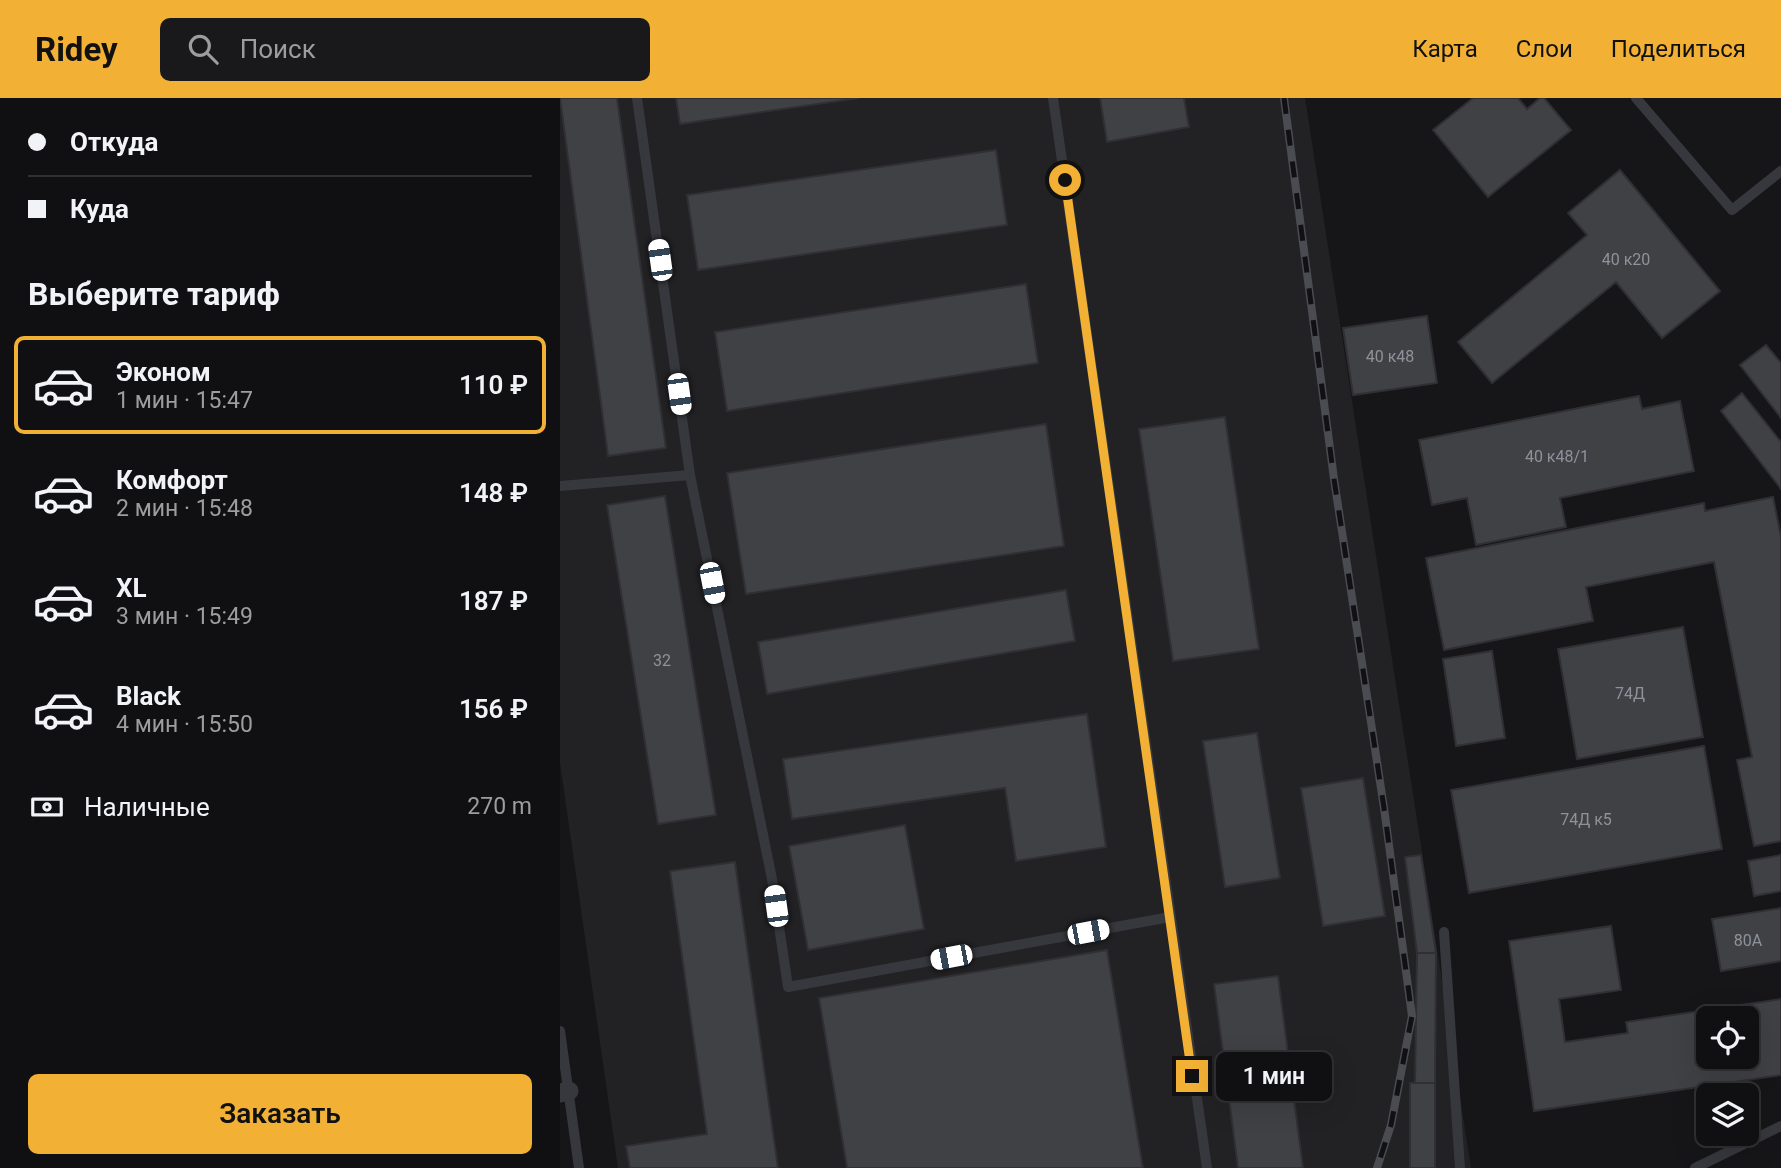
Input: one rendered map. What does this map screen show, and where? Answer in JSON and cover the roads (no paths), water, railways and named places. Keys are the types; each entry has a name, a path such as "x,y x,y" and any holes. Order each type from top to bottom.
{"lane":[{"path":"637,98 690,475 772,879 788,987 1170,917"},
{"path":"1053,98 1207,1168"},
{"path":"1636,98 1732,210 1781,171"},
{"path":"560,486 690,475"},
{"path":"1444,932 1460,1168"},
{"path":"560,1031 564,1092 579,1168"},
{"path":"1695,1168 1781,1126"}],"railway":[{"path":"1284,98 1334,479 1384,808 1412,1016 1391,1125 1377,1168"}]}
